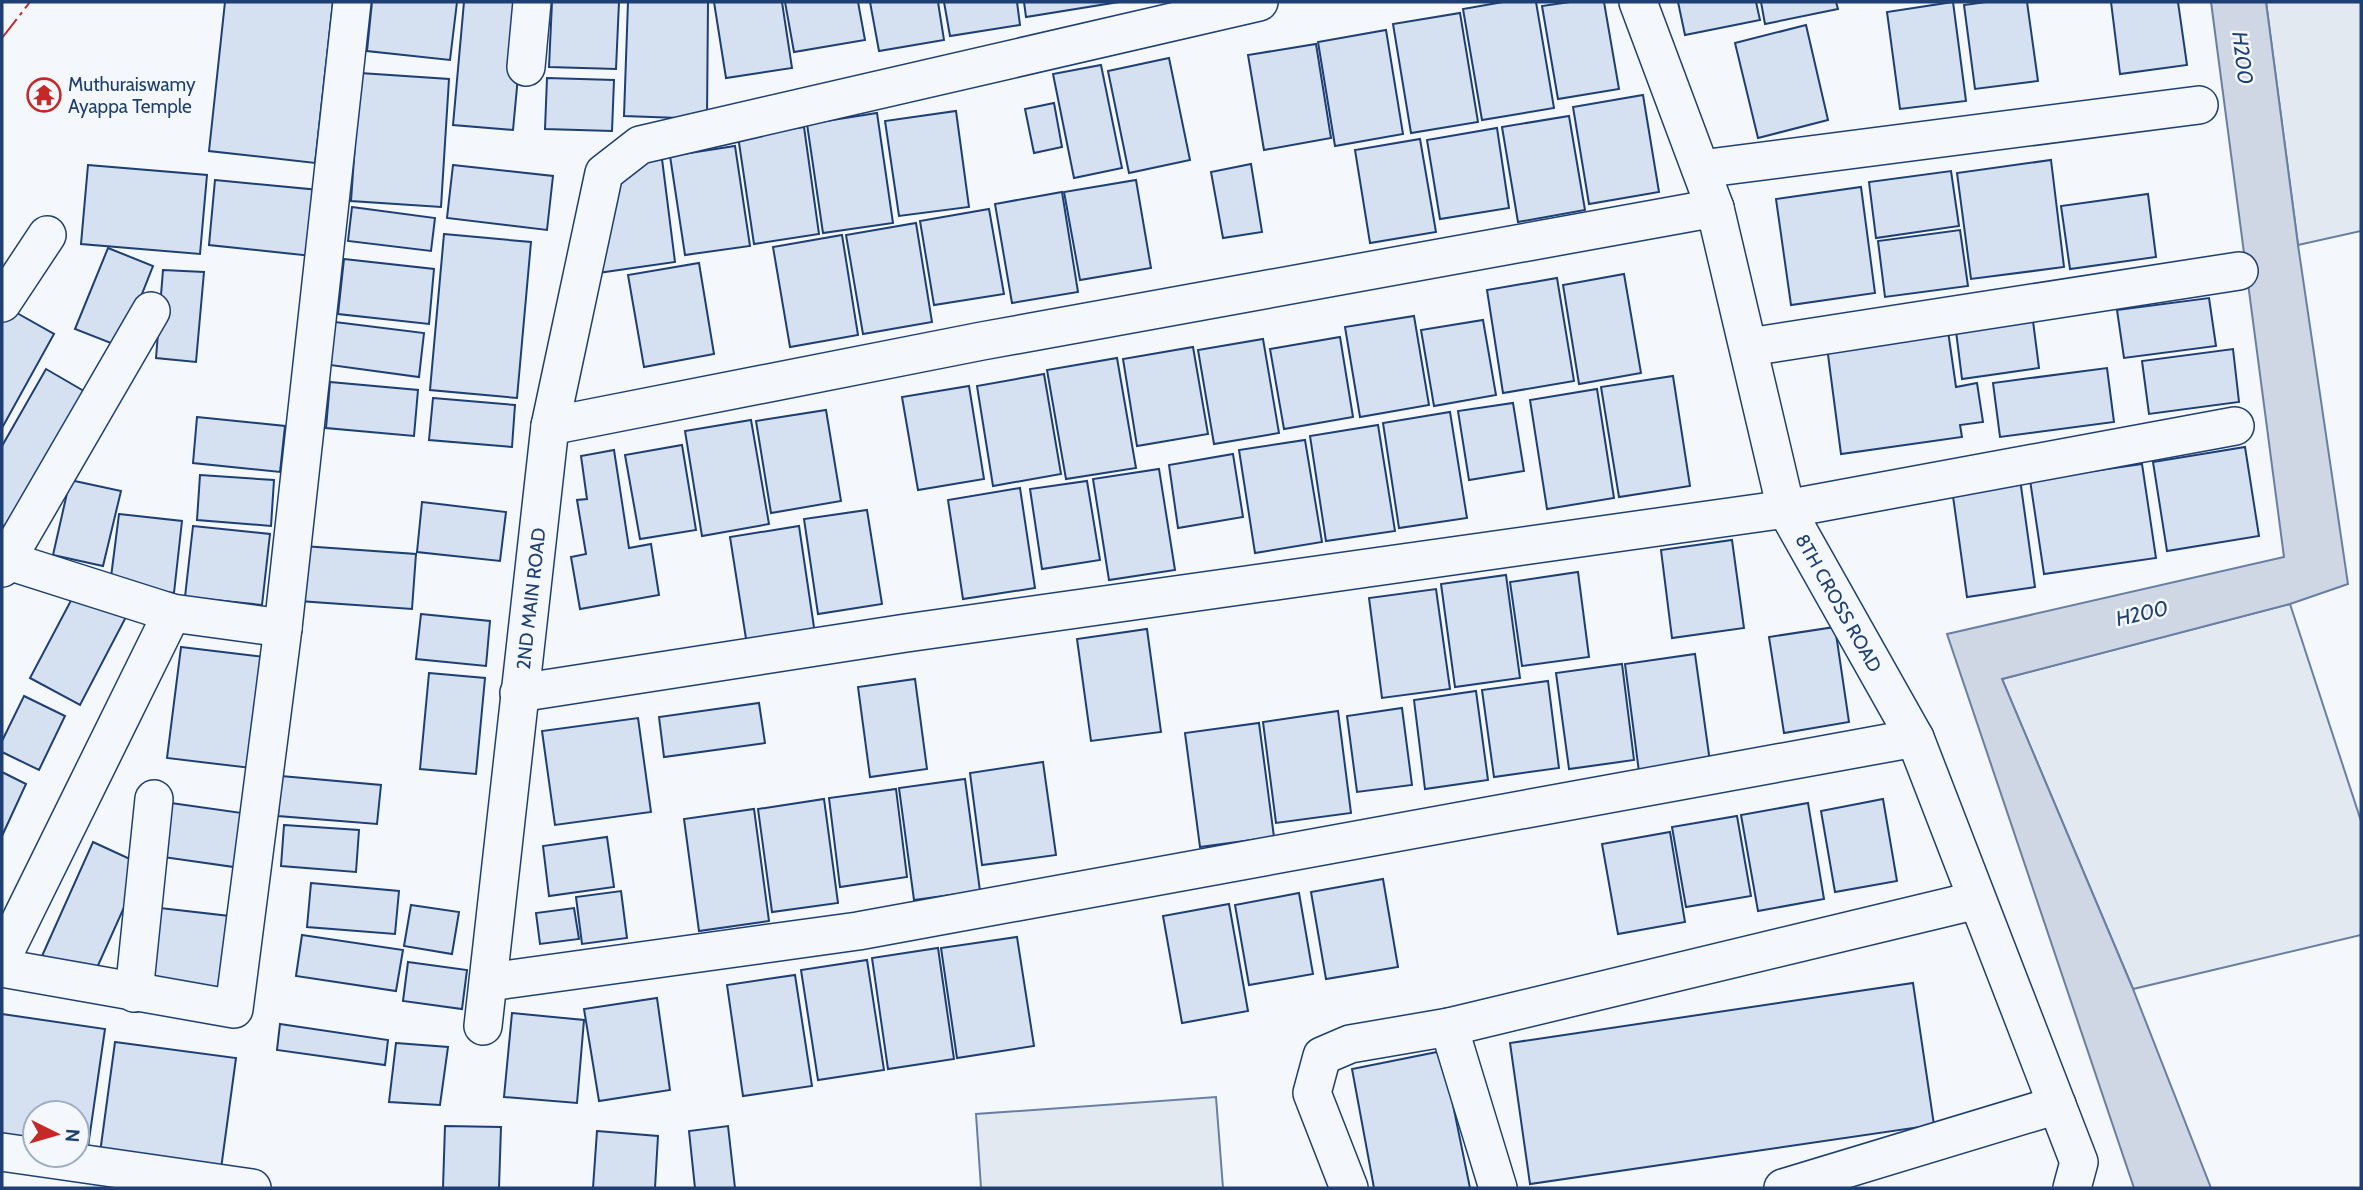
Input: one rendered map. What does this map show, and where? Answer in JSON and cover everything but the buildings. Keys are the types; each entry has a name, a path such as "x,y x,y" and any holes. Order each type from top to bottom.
{"street":[{"path":"2,968 234,1009 283,628 352,2"},
{"path":"526,67 532,2"},
{"name":"2ND MAIN ROAD","path":"483,1026 550,426 604,173 640,145 1259,2"},
{"name":"8TH CROSS ROAD","path":"1638,2 1715,208 1786,509 1915,737 2078,1162 2072,1188"},
{"path":"1701,169 2199,105"},
{"path":"550,426 982,341 1715,208"},
{"path":"2,303 47,235"},
{"path":"1749,347 2239,271"},
{"path":"150,312 3,563 172,613 283,628"},
{"path":"519,693 906,633 1786,509 2235,426"},
{"path":"2,958 172,613"},
{"path":"489,982 858,930 1915,737"},
{"path":"134,993 154,799"},
{"path":"1349,1188 1312,1093 1322,1056 1350,1044 1449,1027 1977,900"},
{"path":"1449,1027 1498,1188"},
{"path":"1783,1188 2057,1105"},
{"path":"2,1152 252,1188"}],"shaded area":[{"path":"2266,2 2361,2 2361,231 2298,245"},
{"path":"2290,604 2361,821 2361,935 2133,989 2002,679"},
{"path":"1216,1097 1223,1188 981,1188 976,1114"}],"water":[{"name":"H200","path":"2211,2 2266,2 2298,245 2348,584 2290,604 2002,679 2133,989 2211,1188 2134,1188 1947,634 2284,557"}],"power":[{"path":"2,38 30,2"}],"place":[{"name":"Muthuraiswamy Ayappa Temple","path":"44,95"}]}
